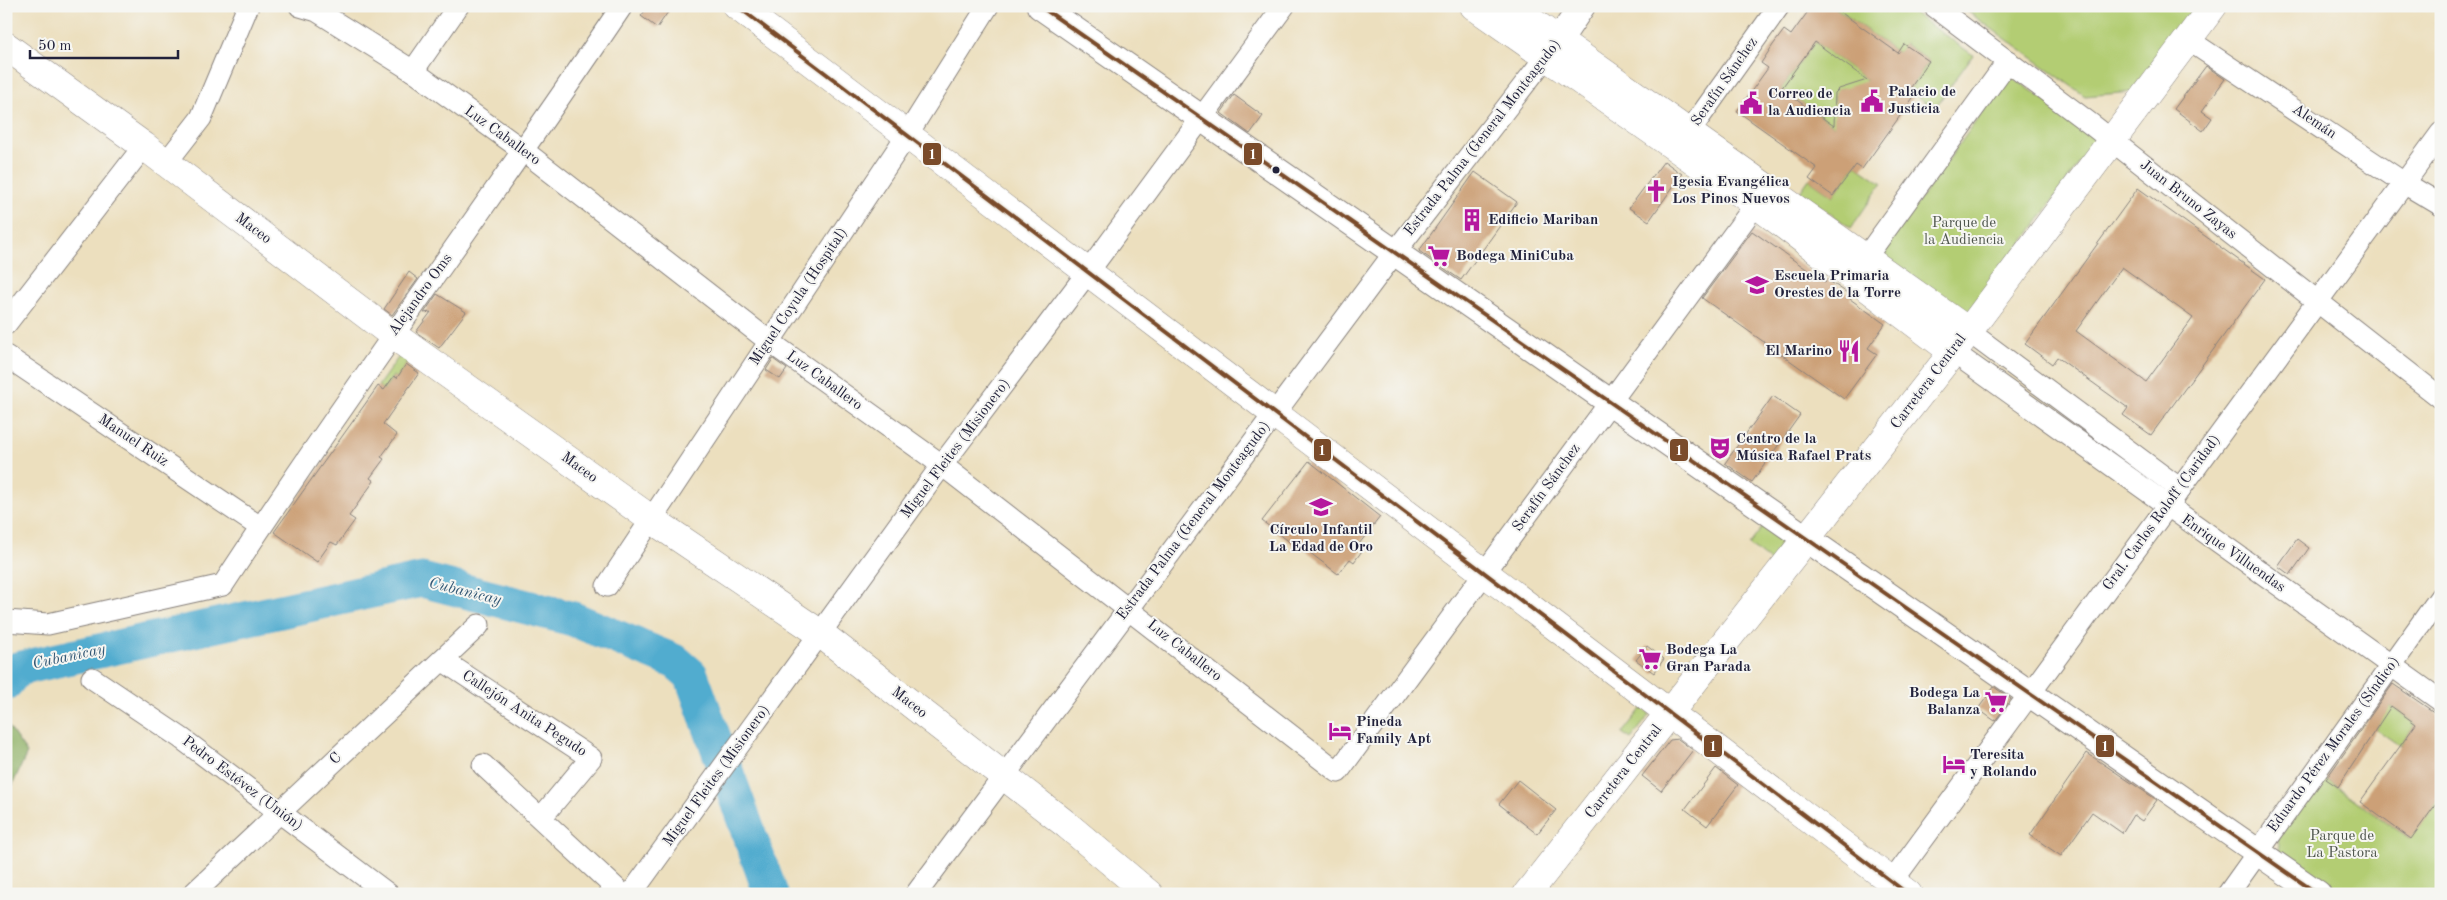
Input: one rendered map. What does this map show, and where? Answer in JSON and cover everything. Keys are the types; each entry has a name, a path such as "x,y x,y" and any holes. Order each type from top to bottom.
{"main road":[{"path":"738,6 1669,714 1894,890"},
{"path":"1474,6 1553,49 1689,132 1866,257 1961,342"},
{"path":"1510,6 1553,49 1756,204 1961,342"},
{"name":"Carretera Central","path":"1527,894 1961,342 2111,139 2213,6"},
{"name":"Maceo","path":"6,46 144,146 393,335 651,519 821,634 1003,778 1067,825 1149,894"}],"street":[{"path":"166,163 201,118 248,6"},
{"name":"Luz Caballero","path":"300,6 317,11 413,71 524,151 770,342 942,465 1338,772"},
{"path":"413,71 458,6"},
{"name":"Alejandro Oms","path":"6,621 48,624 222,585 393,335 524,151 622,6"},
{"name":"Miguel Coyula (Hospital)","path":"606,586 907,135 988,6"},
{"path":"1040,6 2318,894"},
{"name":"Miguel Fleites (Misionero)","path":"631,894 942,465 1088,272 1284,6"},
{"name":"Estrada Palma (General Monteagudo)","path":"916,894 1395,252 1553,49 1582,6"},
{"name":"Serafín Sánchez","path":"1689,132 1778,6"},
{"name":"Juan Bruno Zayas","path":"1934,6 2111,139 2441,398"},
{"name":"Alemán","path":"2188,39 2404,183 2441,205"},
{"path":"1866,257 2008,61"},
{"name":"Gral. Carlos Roloff (Caridad)","path":"1894,890 2030,693 2441,133"},
{"path":"6,324 144,146"},
{"name":"Serafín Sánchez","path":"1338,772 1756,204"},
{"path":"1961,342 2180,489"},
{"name":"Enrique Villuendas","path":"1961,342 2167,507 2441,701"},
{"name":"Manuel Ruiz","path":"6,356 260,527"},
{"name":"Eduardo Pérez Morales (Síndico)","path":"2228,894 2441,596"},
{"name":"C","path":"193,894 479,625"},
{"name":"Callejón Anita Pegudo","path":"442,660 591,758 540,818"},
{"name":"Pedro Estévez (Unión)","path":"92,678 181,738 388,894"},
{"path":"483,765 622,894"}],"green space":[{"path":"1833,6 1904,6 1973,55 1934,109 1909,90 1929,61 1905,44 1898,53"},
{"path":"1960,6 2195,6 2132,92 2085,96"},
{"path":"1815,42 1867,80 1856,95 1843,88 1835,93 1835,102 1845,111 1834,126 1781,89"},
{"name":"Parque de la Audiencia","path":"2009,75 2098,137 1968,320 1879,257"},
{"path":"1856,165 1882,183 1851,228 1800,192 1809,179 1833,196"},
{"path":"400,355 408,361 397,378 393,376 384,390 378,386"},
{"path":"1768,520 1792,539 1773,564 1749,545"},
{"path":"2386,703 2416,724 2400,746 2376,729 2379,725 2374,721"},
{"path":"1642,708 1650,714 1631,739 1622,733"},
{"path":"6,723 27,753 6,799"},
{"name":"Parque de La Pastora","path":"2320,775 2410,839 2441,797 2441,891 2438,894 2331,894 2281,855 2277,835"}],"building":[{"path":"649,6 672,6 657,28 641,16"},
{"name":"Palacio de Justicia","path":"1812,6 1832,6 1898,53 1904,44 1929,61 1909,90 1915,95 1862,169 1856,165 1833,196 1809,179 1817,168 1737,111 1768,68 1761,63 1773,45 1784,30 1791,35","holes":["1815,42 1867,80 1839,89 1835,93 1834,126 1781,89"]},
{"path":"2206,66 2225,79 2202,111 2212,118 2203,131 2174,109"},
{"path":"1234,95 1263,116 1250,134 1221,113"},
{"name":"Igesia Evangélica Los Pinos Nuevos","path":"1664,161 1682,174 1649,221 1629,208"},
{"name":"Edificio Mariban","path":"1475,172 1517,202 1461,280 1419,251"},
{"path":"2138,188 2265,279 2151,435 2123,415 2128,408 2057,357 2052,364 2025,344","holes":["2122,267 2193,318 2146,382 2076,331"]},
{"path":"1752,231 1825,282 1826,279 1852,296 1850,299 1885,324 1868,348 1877,354 1844,399 1702,298"},
{"path":"409,272 418,279 392,315 384,309"},
{"path":"437,294 466,312 439,348 416,332 431,312 424,313"},
{"path":"773,359 787,369 780,379 766,370"},
{"path":"406,364 419,373 383,424 397,435 381,457 384,459 370,478 374,481 349,516 355,520 337,545 331,542 317,562 274,532 378,386 384,390 394,376 397,378"},
{"path":"1773,396 1800,415 1752,482 1725,463"},
{"path":"1309,461 1380,517 1359,544 1364,548 1354,562 1350,559 1338,574 1301,546 1299,549 1262,521"},
{"path":"2297,539 2309,548 2290,575 2278,566"},
{"name":"Bodega La Gran Parada","path":"1647,646 1664,659 1654,673 1636,660"},
{"path":"2393,684 2441,717 2441,797 2411,839 2360,802 2416,724 2391,706 2338,787 2326,779"},
{"name":"Bodega La Balanza","path":"1994,687 2011,699 1995,721 1978,709"},
{"path":"1678,739 1693,750 1661,791 1642,776 1670,740"},
{"path":"2087,753 2157,800 2142,821 2133,815 2122,833 2092,812 2061,856 2030,835"},
{"path":"1716,768 1738,785 1707,826 1685,809"},
{"path":"1518,780 1556,810 1537,834 1499,804"}],"waterway":[{"name":"Cubanicay","path":"6,683 17,669 422,580 573,619 676,662 691,675 771,894"}],"transit line":[{"name":"1","path":"737,6 1908,894"},
{"name":"1","path":"1040,6 2318,894"}],"place":[{"name":"Palacio de Justicia","path":"1872,101"},
{"name":"Correo de la Audiencia","path":"1751,103"},
{"name":"Igesia Evangélica Los Pinos Nuevos","path":"1656,191"},
{"name":"Edificio Mariban","path":"1472,220"},
{"name":"Bodega MiniCuba","path":"1439,256"},
{"name":"Escuela Primaria Orestes de la Torre","path":"1757,285"},
{"name":"El Marino","path":"1849,351"},
{"name":"Centro de la Música Rafael Prats","path":"1720,448"},
{"name":"Círculo Infantil La Edad de Oro","path":"1321,507"},
{"name":"Bodega La Gran Parada","path":"1650,659"},
{"name":"Bodega La Balanza","path":"1996,702"},
{"name":"Pineda Family Apt","path":"1340,731"},
{"name":"Teresita y Rolando","path":"1954,764"}]}
